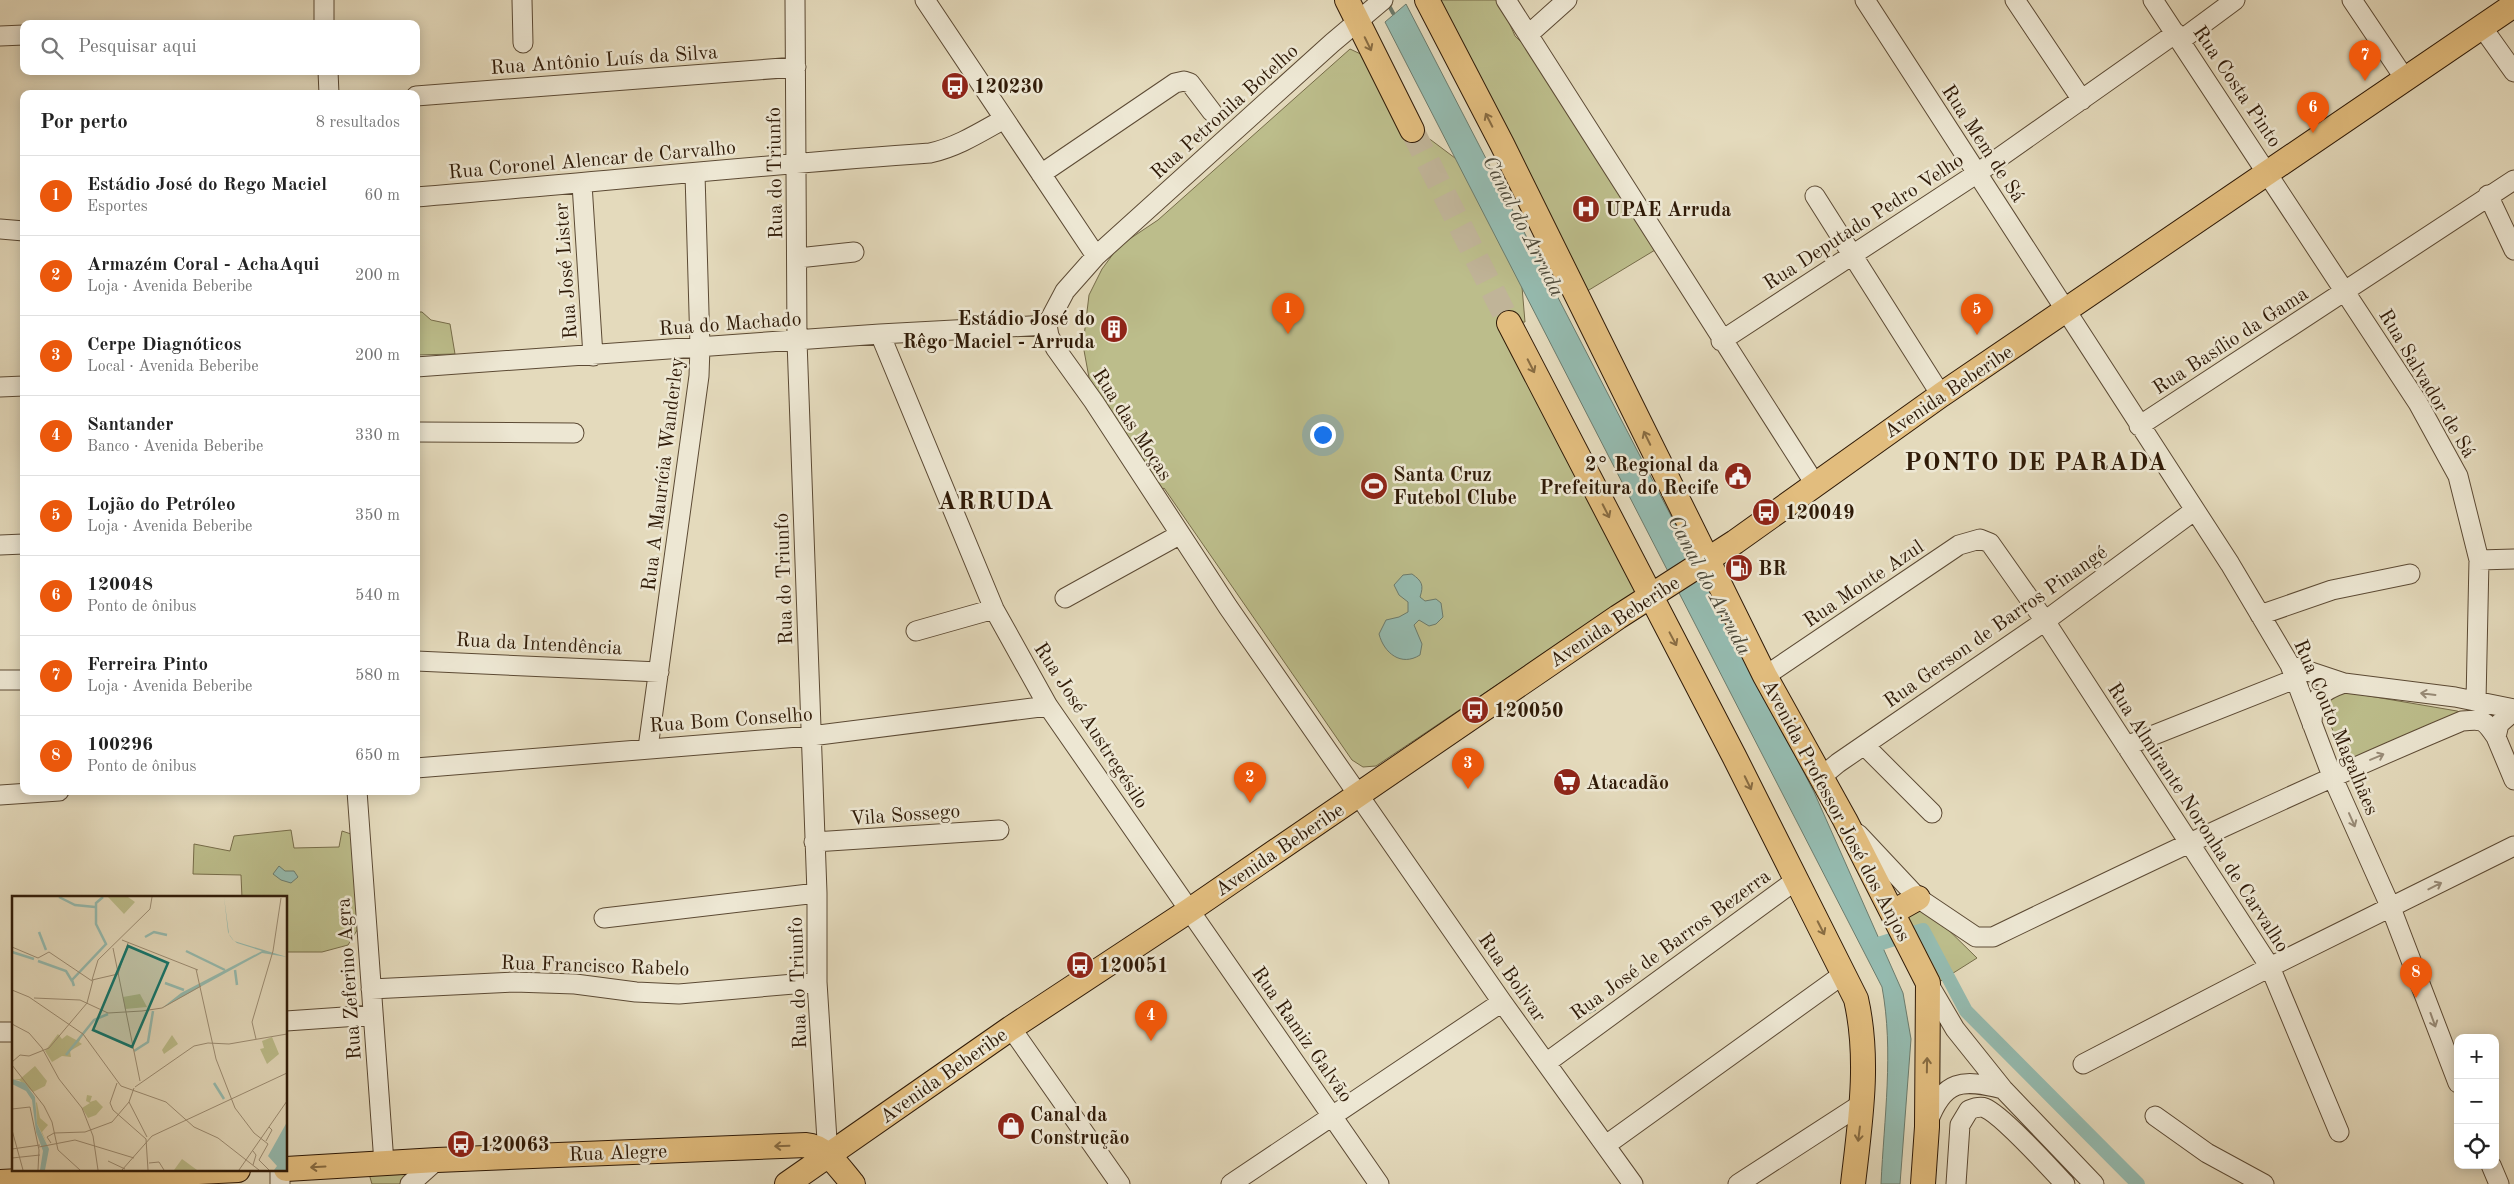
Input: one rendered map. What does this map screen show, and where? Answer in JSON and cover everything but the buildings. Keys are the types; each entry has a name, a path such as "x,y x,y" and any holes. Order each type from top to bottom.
{"main road":[{"path":"1347,0 1363,16 1412,130"},
{"name":"Avenida Professor José dos Anjos","path":"1427,0 1502,144 1703,563 1844,820 1928,983 1927,1127 1923,1184"},
{"name":"Avenida Beberibe","path":"787,1184 1011,1028 1190,910 1657,592 1703,563 1941,395 2514,5"},
{"path":"1509,323 1657,592 1734,756 1845,973 1856,999 1862,1029 1863,1103 1853,1184"},
{"path":"1894,914 1918,898"},
{"name":"Rua Alegre","path":"288,1169 359,1174 384,1163 806,1145 816,1147 828,1156"},
{"path":"828,1156 853,1184"},
{"path":"0,1182 196,1172"}],"street":[{"path":"324,0 324,20"},
{"path":"522,0 524,43"},
{"name":"Rua do Triunfo","path":"795,0 797,341 817,893 817,982 828,1156"},
{"path":"925,0 1096,256 1065,291 1047,325"},
{"name":"Rua Petronila Botelho","path":"1096,256 1383,0"},
{"path":"1506,0 1815,484"},
{"path":"1529,34 1567,0"},
{"name":"Rua Mem de Sá","path":"1865,0 2066,311"},
{"path":"2015,0 2082,100"},
{"name":"Rua Costa Pinto","path":"2153,0 2269,173"},
{"name":"Rua Deputado Pedro Velho","path":"1722,341 1976,174 2178,36 2235,0"},
{"path":"2352,0 2405,79"},
{"path":"2482,27 2514,72"},
{"path":"0,36 20,35"},
{"name":"Rua Antônio Luís da Silva","path":"420,96 796,67"},
{"path":"328,75 329,90"},
{"path":"1041,174 1175,82 1190,82 1212,112"},
{"name":"Rua Coronel Alencar de Carvalho","path":"420,197 695,174 796,162 930,153 962,142 1004,119"},
{"name":"Rua Salvador de Sá","path":"2269,173 2418,403 2458,476 2479,560 2476,701"},
{"name":"Rua A Maurícia Wanderley","path":"648,748 699,376 700,347 695,174"},
{"name":"Rua Basílio da Gama","path":"2139,426 2488,195 2514,180"},
{"name":"Rua José Lister","path":"582,184 593,356"},
{"path":"2488,195 2514,250"},
{"path":"1814,196 1941,395"},
{"path":"0,230 20,231"},
{"path":"798,258 854,252"},
{"name":"Rua Couto Magalhães","path":"2066,311 2195,510 2260,615 2292,672 2332,776 2391,908 2456,1079"},
{"name":"Rua do Machado","path":"420,368 880,334 1047,325"},
{"name":"Rua das Moças","path":"1047,325 1049,336 1056,349 1094,402 1179,535 1358,795"},
{"name":"Rua José Austregésilo","path":"880,334 994,609 1048,706 1190,910"},
{"path":"0,387 20,386"},
{"path":"420,432 574,433"},
{"name":"Rua Gerson de Barros Pinangé","path":"1820,778 1864,745 2045,620 2195,510"},
{"path":"1065,598 1179,535"},
{"name":"Rua Monte Azul","path":"1765,676 1959,545 1980,539 1990,543"},
{"name":"Rua Almirante Noronha de Carvalho","path":"1990,543 2045,620 2270,968 2339,1132"},
{"path":"0,545 20,544"},
{"path":"2479,560 2514,559"},
{"path":"2260,615 2332,590 2410,574"},
{"path":"916,631 994,609"},
{"name":"Rua da Intendência","path":"420,661 659,672"},
{"path":"2126,746 2292,672 2344,683 2455,697 2514,710"},
{"path":"0,680 20,680"},
{"path":"2312,724 2312,711 2322,693 2344,683"},
{"path":"2455,697 2463,712 2462,721"},
{"name":"Rua Bom Conselho","path":"420,768 811,736 1048,706"},
{"path":"2496,736 2499,724 2514,710"},
{"path":"1844,820 1918,898 1976,937 1993,937 2189,842 2332,776 2462,721 2481,719 2487,723 2496,736 2514,780"},
{"path":"1864,745 1932,813"},
{"path":"0,795 20,794"},
{"name":"Rua Zeferino Agra","path":"357,795 384,1163"},
{"name":"Rua Bolivar","path":"1358,795 1502,1002 1633,1184"},
{"name":"Vila Sossego","path":"814,842 999,830"},
{"path":"2083,1064 2514,846"},
{"name":"Rua José de Barros Bezerra","path":"1546,1063 1796,880"},
{"path":"604,918 817,893"},
{"name":"Rua Ramiz Galvão","path":"1190,910 1379,1184"},
{"path":"1606,1145 1845,973"},
{"name":"Rua Francisco Rabelo","path":"371,989 514,982 575,984 636,992 679,994 817,982"},
{"path":"1928,983 1955,1030 2003,1089 2094,1184"},
{"path":"1231,1184 1502,1002"},
{"path":"288,1021 373,1015"},
{"path":"1011,1028 1120,1184"},
{"path":"1927,1127 1934,1107 1941,1096 1955,1085 1980,1083 2003,1089"},
{"path":"1738,1184 1863,1103"},
{"path":"1956,1184 1960,1125 1969,1110 1985,1108 1999,1118 2065,1184"},
{"path":"2156,1116 2206,1153 2264,1184"},
{"path":"410,1184 437,1160"},
{"path":"2493,1169 2499,1184"}],"green space":[{"path":"1435,0 1499,0 1515,36 1532,53 1660,247 1584,293"},
{"name":"Santa Cruz Futebol Clube","path":"1350,49 1367,57 1412,130 1431,140 1463,164 1511,254 1522,287 1525,322 1503,323 1638,590 1376,766 1363,767 1352,760 1164,488 1160,491 1090,383 1083,345 1089,295 1102,269 1119,246 1158,220"},
{"path":"420,312 431,320 450,324 455,354 420,355"},
{"path":"2340,691 2460,712 2347,762 2326,715 2328,700"},
{"path":"291,830 294,848 339,847 342,831 354,835 359,927 348,945 322,952 288,952 288,896 242,896 241,875 193,874 194,844 230,851 234,836"},
{"path":"1924,906 1977,958 1939,982 1905,917"},
{"path":"420,1169 405,1184 372,1184 369,1174"}],"water":[{"path":"1406,4 1814,792 1903,993 1911,1039 1900,1184 1881,1184 1888,1060 1886,1011 1882,987 1385,22"},
{"path":"1412,574 1421,584 1420,597 1425,601 1436,599 1441,603 1443,617 1436,624 1429,626 1419,620 1414,625 1422,644 1420,655 1413,658 1400,659 1389,652 1381,641 1379,634 1386,620 1399,617 1408,612 1408,602 1399,595 1394,585 1403,575"},
{"path":"279,866 285,871 294,871 298,877 291,883 281,880 273,874"},
{"path":"1588,999 1596,1010 1584,1016 1580,1005"}],"waterway":[{"name":"Canal do Arruda","path":"1387,2 1393,13"},
{"path":"1872,946 1923,930 1966,1011 2138,1184"}],"tunnel":[{"path":"1412,130 1509,323"}],"place":[{"name":"Ferreira Pinto","path":"2365,81"},
{"name":"120230","path":"955,86"},
{"name":"120048","path":"2313,133"},
{"name":"UPAE Arruda","path":"1586,209"},
{"name":"Estádio José do Rêgo Maciel - Arruda","path":"1114,329"},
{"name":"Estádio José do Rego Maciel","path":"1288,334"},
{"name":"Lojão do Petróleo","path":"1977,335"},
{"name":"2° Regional da Prefeitura do Recife","path":"1738,476"},
{"name":"Santa Cruz Futebol Clube","path":"1374,486"},
{"name":"120049","path":"1766,512"},
{"name":"BR","path":"1739,568"},
{"name":"120050","path":"1475,710"},
{"name":"Atacadão","path":"1567,782"},
{"name":"Cerpe Diagnóticos","path":"1468,789"},
{"name":"Armazém Coral - AchaAqui","path":"1250,803"},
{"name":"120051","path":"1080,965"},
{"name":"100296","path":"2416,998"},
{"name":"Santander","path":"1151,1041"},
{"name":"Canal da Construção","path":"1011,1126"},
{"name":"120063","path":"461,1144"}],"district":[{"name":"PONTO DE PARADA","path":"2036,461"},
{"name":"ARRUDA","path":"996,500"}]}
